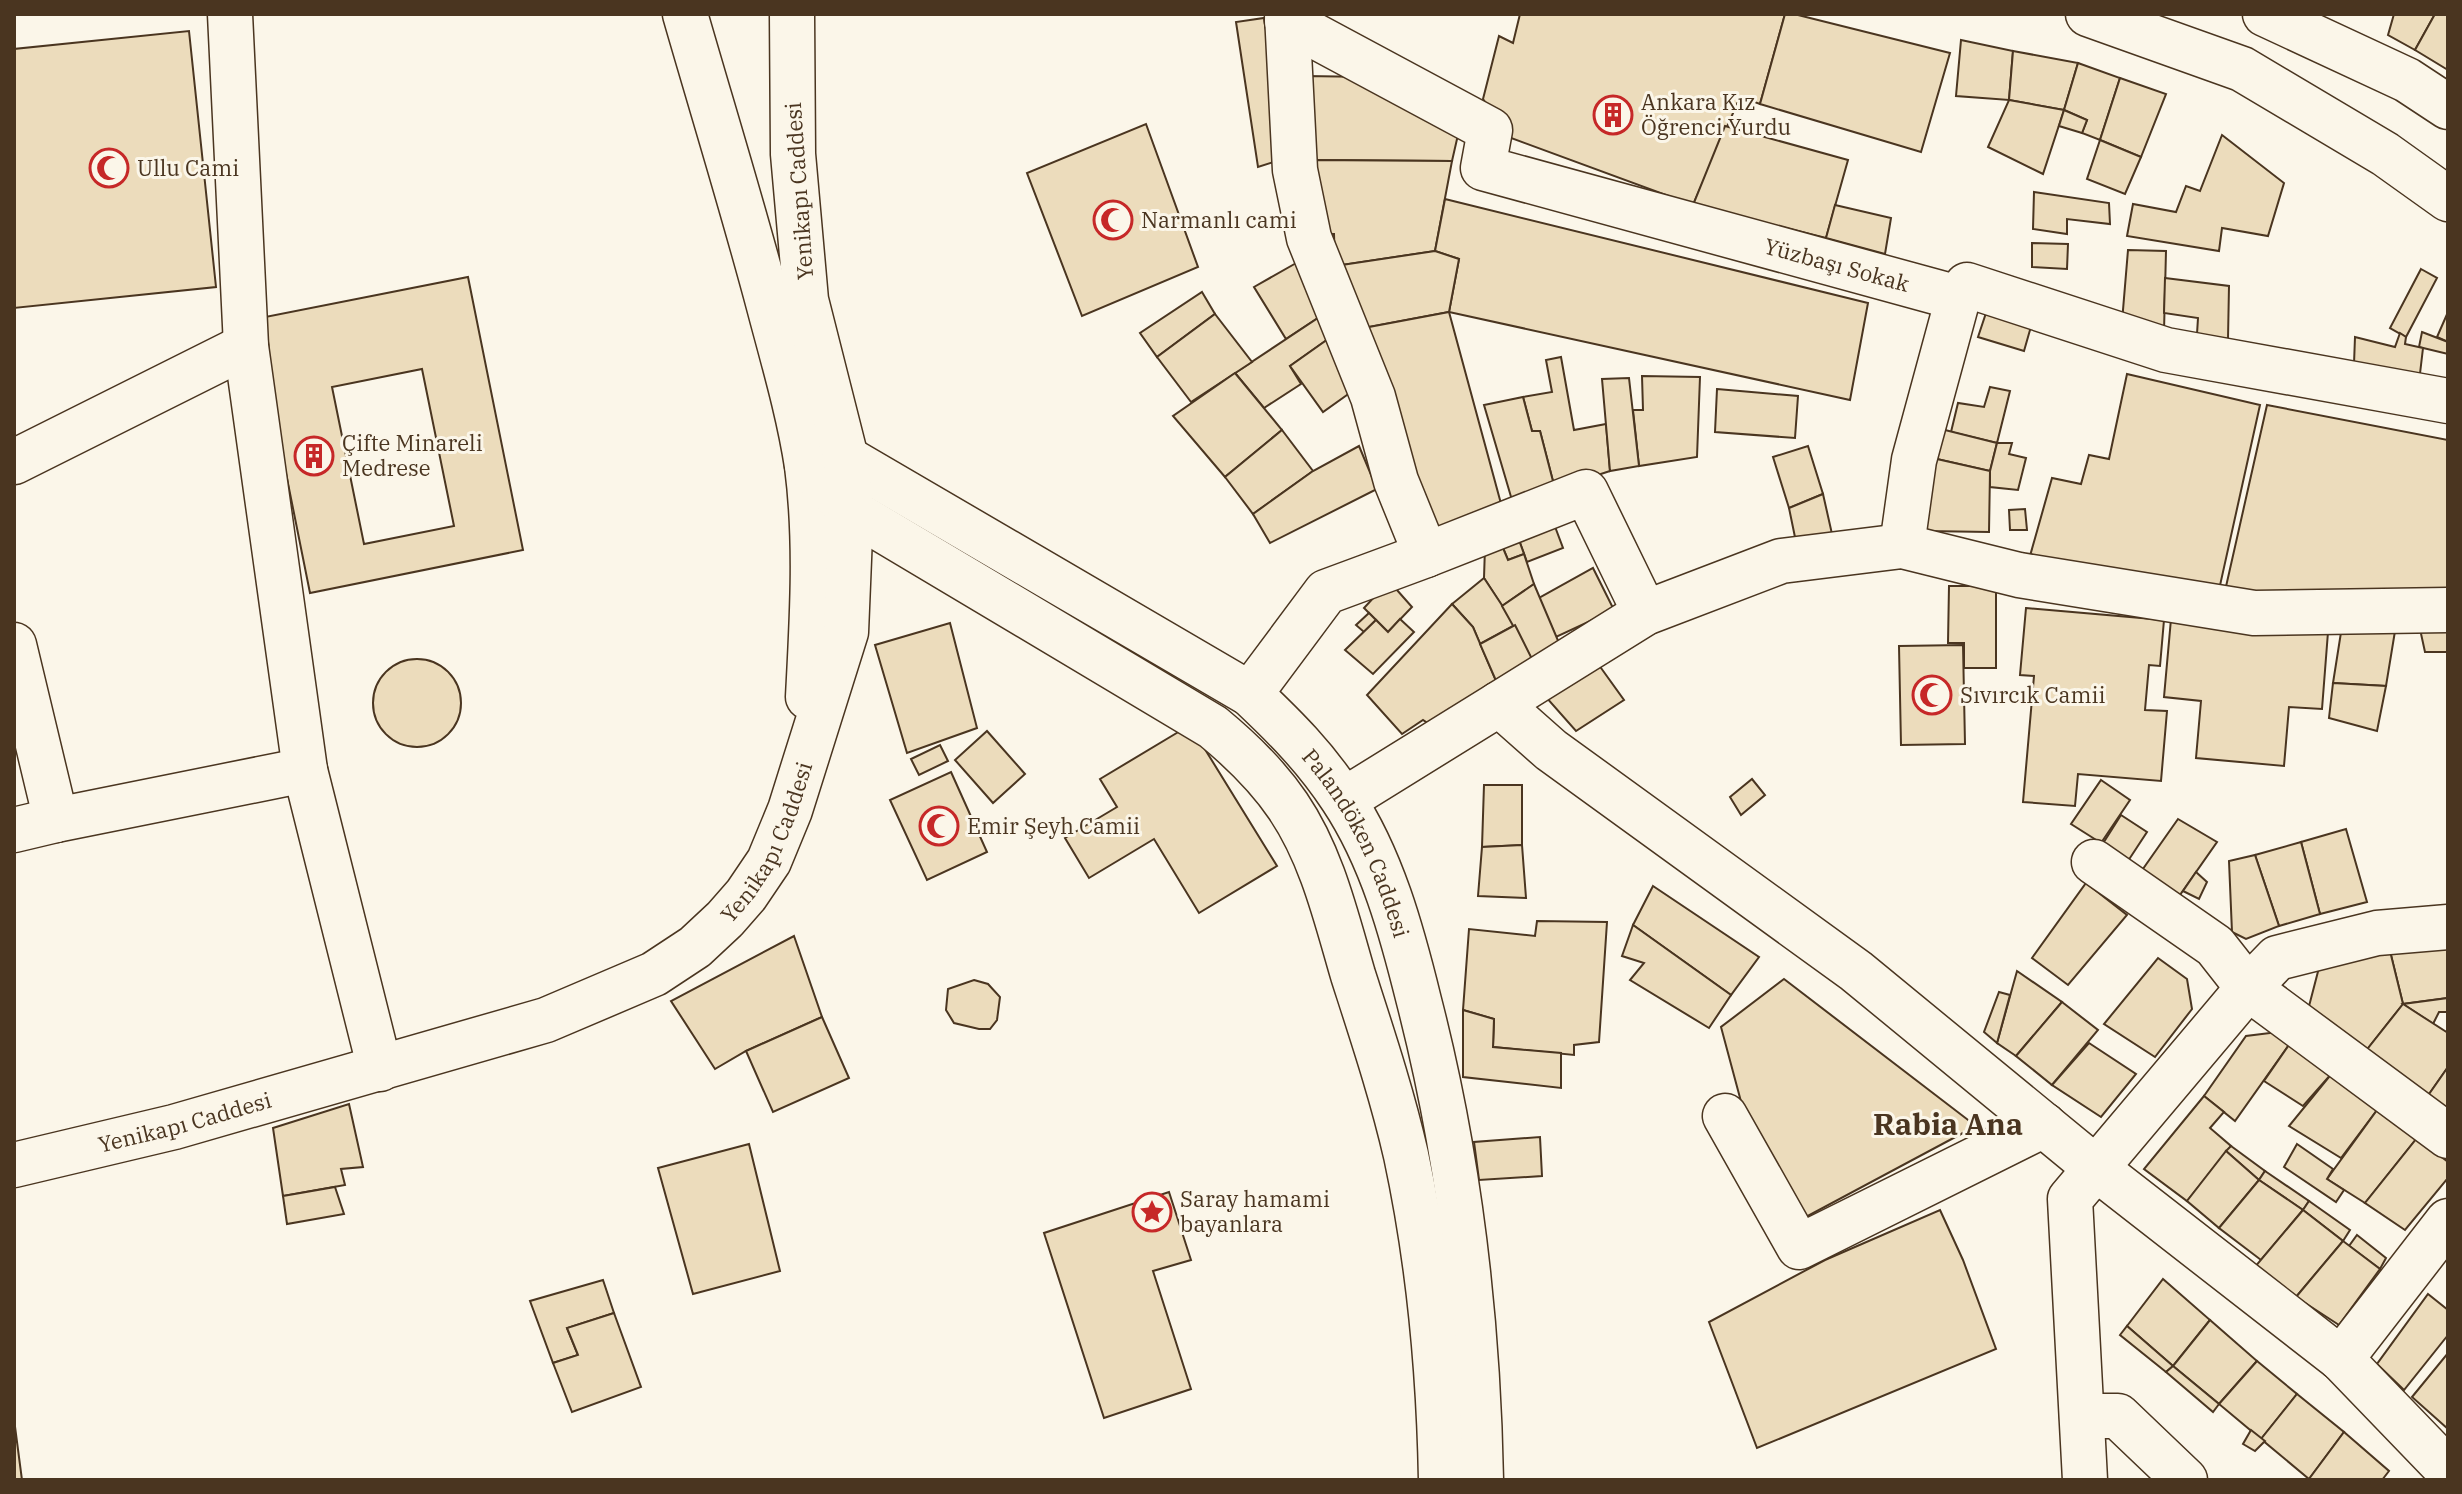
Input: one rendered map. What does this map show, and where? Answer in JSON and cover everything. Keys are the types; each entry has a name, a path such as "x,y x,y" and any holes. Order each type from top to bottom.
{"street":[{"path":"230,14 246,346 305,770 380,1069"},
{"path":"685,14 784,360 826,462 813,538 813,611 805,763"},
{"name":"Yenikapı Caddesi","path":"792,14 793,154 806,300 826,462"},
{"path":"2088,14 2242,69 2385,154 2448,199"},
{"path":"2265,14 2407,80 2448,107"},
{"path":"1287,17 1295,170 1309,238 1373,397 1396,481 1426,555"},
{"name":"Yüzbaşı Sokak","path":"1287,17 1490,130 1483,168 1958,298 1967,285 2166,350 2448,401"},
{"path":"1902,546 1914,460 1958,298"},
{"path":"14,462 246,346"},
{"name":"Palandöken Caddesi","path":"826,462 851,511 1213,727 1264,773 1289,807 1310,844 1325,883 1391,1097 1405,1153 1420,1224 1429,1295 1439,1402 1441,1480"},
{"name":"Palandöken Caddesi","path":"826,462 1250,694 1304,745 1344,800 1371,851 1392,906 1431,1049 1454,1167 1470,1278 1479,1375 1481,1480"},
{"path":"1250,694 1326,592 1586,492 1645,613"},
{"name":"Yenikapı Caddesi","path":"14,1165 174,1127 546,1020 654,974 695,947 732,911 769,861 790,810 846,632 851,511"},
{"path":"1344,800 1645,613 1781,561 1902,546 2019,575 2254,613 2448,610"},
{"path":"14,645 56,820"},
{"path":"1499,704 1551,750 1856,971 2097,1169 2341,1359 2448,1470"},
{"path":"14,830 305,770"},
{"path":"2094,862 2215,946 2248,988 2448,1136"},
{"path":"2085,1480 2070,1199 2248,988 2277,958 2377,933 2448,927"},
{"path":"1725,1116 1799,1247 2044,1125"},
{"path":"2341,1359 2448,1221"},
{"path":"2082,1416 2118,1416 2185,1480"}],"building":[{"name":"Ankara Kız Öğrenci Yurdu","path":"1520,14 1785,14 1760,104 1740,97 1693,205 1511,138 1483,99 1499,36 1513,43"},
{"path":"1785,14 1950,53 1921,152 1760,104"},
{"path":"2394,14 2435,14 2415,50 2388,35"},
{"path":"2435,14 2448,14 2448,70 2415,50"},
{"path":"1264,18 1286,158 1258,167 1236,22"},
{"name":"Ullu Cami","path":"189,31 216,287 14,308 14,49"},
{"path":"1961,40 2013,51 2009,100 1956,96"},
{"path":"2013,51 2078,63 2064,110 2009,100"},
{"path":"2078,63 2120,78 2100,140 2082,133 2087,120 2064,110"},
{"path":"1306,76 1369,77 1460,126 1452,161 1309,160"},
{"path":"2120,78 2166,94 2141,157 2100,140"},
{"path":"2009,100 2064,110 2043,174 1988,147"},
{"path":"2064,110 2087,120 2082,133 2059,126"},
{"name":"Narmanlı cami","path":"1146,124 1198,267 1082,316 1027,173"},
{"path":"1725,126 1848,160 1826,238 1693,205"},
{"path":"2222,135 2284,183 2268,236 2222,228 2219,251 2127,236 2133,204 2176,212 2186,186 2200,191"},
{"path":"2100,140 2141,157 2125,194 2087,179"},
{"path":"1309,160 1452,161 1435,251 1335,266 1334,234 1325,234"},
{"path":"2034,192 2109,203 2110,224 2067,219 2067,234 2033,229"},
{"path":"1445,199 1868,303 1850,400 1449,312 1459,259 1435,251"},
{"path":"1835,205 1891,218 1885,254 1826,238"},
{"path":"2032,243 2068,244 2067,269 2032,267"},
{"path":"2128,250 2166,251 2164,331 2122,322"},
{"path":"1435,251 1459,259 1449,312 1353,330 1335,266"},
{"path":"1298,262 1327,312 1286,339 1254,287"},
{"path":"2421,269 2437,278 2406,337 2390,328"},
{"name":"Çifte Minareli Medrese","path":"468,277 523,550 310,593 255,319","holes":["422,369 454,526 364,544 332,387"]},
{"path":"2165,278 2229,286 2228,339 2197,334 2198,318 2164,313"},
{"path":"1202,292 1215,314 1157,357 1140,333"},
{"path":"1987,310 2032,323 2024,351 1978,337"},
{"path":"1327,312 1338,332 1290,366 1301,384 1264,408 1235,373"},
{"path":"1449,312 1503,511 1431,540 1353,330"},
{"path":"2448,312 2448,342 2437,337"},
{"path":"1215,314 1252,362 1191,402 1157,357"},
{"path":"1338,332 1361,385 1323,412 1290,366"},
{"path":"2422,332 2448,342 2448,354 2419,347"},
{"path":"2400,333 2406,337 2405,344 2423,348 2419,382 2354,364 2355,337 2395,347"},
{"path":"1561,357 1574,430 1606,424 1610,471 1555,489 1540,431 1532,431 1523,397 1552,392 1546,360"},
{"path":"1235,373 1282,430 1225,477 1173,416"},
{"path":"2127,374 2260,405 2219,590 2028,563 2052,478 2081,484 2089,455 2109,459"},
{"path":"1642,376 1700,377 1697,457 1639,466 1633,410 1643,410"},
{"path":"1629,378 1639,466 1610,471 1602,379"},
{"path":"1990,387 2010,391 1997,443 1951,432 1958,403 1984,407"},
{"path":"1717,389 1798,396 1795,438 1715,432"},
{"path":"1523,397 1532,431 1540,431 1555,489 1514,507 1484,405"},
{"path":"2267,405 2448,440 2448,595 2225,591"},
{"path":"1937,428 1997,443 1990,471 1928,457"},
{"path":"1282,430 1313,471 1253,514 1225,477"},
{"path":"1997,443 2012,443 2009,454 2026,458 2018,490 1990,487 1990,471"},
{"path":"1359,446 1377,489 1270,543 1253,514 1313,471"},
{"path":"1808,446 1823,494 1789,508 1773,457"},
{"path":"1928,457 1990,471 1989,532 1926,531"},
{"path":"1823,494 1832,534 1796,542 1789,508"},
{"path":"2025,509 2027,530 2010,530 2009,510"},
{"path":"1551,516 1563,548 1527,562 1515,529"},
{"path":"1515,529 1524,554 1508,560 1498,536"},
{"path":"1498,536 1508,560 1524,554 1534,584 1502,606 1484,578 1485,547"},
{"path":"1593,568 1614,610 1556,637 1539,598"},
{"path":"1484,578 1515,625 1480,644 1473,627 1452,604"},
{"path":"1389,581 1412,607 1388,632 1364,608"},
{"path":"1534,584 1562,650 1534,663 1502,606"},
{"path":"1949,586 1996,586 1996,668 1964,668 1964,643 1948,643"},
{"path":"1452,604 1473,627 1497,683 1454,711 1449,709 1432,726 1423,720 1402,734 1367,695"},
{"path":"2026,608 2164,620 2160,666 2149,665 2145,710 2167,711 2161,781 2078,774 2075,806 2023,802 2034,676 2020,675"},
{"path":"1369,613 1376,620 1364,632 1356,625"},
{"path":"1400,619 1414,632 1373,674 1345,650 1376,620 1388,632"},
{"path":"2171,619 2328,632 2322,709 2289,707 2284,766 2196,758 2201,701 2164,697"},
{"path":"2448,619 2448,652 2425,652 2418,620"},
{"path":"950,623 977,728 907,753 875,645"},
{"path":"1515,625 1534,663 1497,683 1480,644"},
{"path":"2396,625 2386,686 2333,683 2342,626"},
{"name":"Sıvırcık Camii","path":"1963,645 1965,744 1901,745 1899,646"},
{"path":"417,659 434,662 448,672 458,686 461,703 458,720 448,734 434,744 417,747 400,744 386,734 376,720 373,703 376,686 386,672 400,662"},
{"path":"1596,661 1624,700 1576,731 1545,696"},
{"path":"2333,683 2386,686 2377,731 2329,718"},
{"path":"1190,725 1277,866 1199,913 1154,839 1089,878 1065,838 1117,807 1100,779"},
{"path":"987,731 1025,774 993,803 955,760"},
{"path":"940,745 948,761 919,775 911,759"},
{"name":"Emir Şeyh Camii","path":"951,772 987,852 927,880 890,800"},
{"path":"1752,779 1765,795 1741,815 1730,797"},
{"path":"2101,780 2130,800 2101,843 2071,824"},
{"path":"1484,785 1522,785 1522,845 1482,847"},
{"path":"2121,815 2147,832 2128,861 2102,845"},
{"path":"2178,819 2217,842 2175,902 2138,876"},
{"path":"2346,829 2367,902 2320,914 2301,842"},
{"path":"2301,842 2320,914 2279,926 2255,855"},
{"path":"1522,845 1526,898 1478,896 1482,847"},
{"path":"2255,855 2279,926 2246,939 2232,932 2229,861"},
{"path":"2196,872 2207,882 2199,899 2183,891"},
{"path":"2086,883 2127,915 2068,985 2032,958"},
{"path":"1653,886 1759,957 1731,995 1633,925"},
{"path":"1537,921 1607,922 1599,1042 1574,1045 1574,1055 1493,1047 1494,1019 1463,1010 1469,929 1535,936"},
{"path":"1633,925 1731,995 1709,1028 1630,980 1644,963 1622,956"},
{"path":"794,936 822,1017 746,1051 715,1069 671,1001"},
{"path":"2448,941 2448,998 2403,1004 2390,951"},
{"path":"2390,951 2403,1004 2365,1052 2308,1010 2321,960"},
{"path":"2158,958 2187,979 2192,1009 2155,1057 2104,1024"},
{"path":"2017,971 2062,1002 2016,1056 1997,1043"},
{"path":"1784,979 1976,1126 1804,1218 1754,1150 1721,1027"},
{"path":"974,980 988,984 1000,997 997,1020 990,1029 954,1023 946,1010 948,989"},
{"path":"1999,992 2010,995 1997,1043 1984,1032"},
{"path":"2448,998 2448,1012 2439,1012 2433,1024 2403,1004"},
{"path":"2062,1002 2098,1030 2052,1085 2016,1056"},
{"path":"2403,1004 2448,1033 2448,1067 2427,1097 2365,1052"},
{"path":"1463,1010 1494,1019 1493,1047 1561,1053 1561,1088 1463,1077"},
{"path":"822,1017 849,1078 773,1112 746,1051"},
{"path":"2278,1032 2291,1042 2235,1121 2204,1096 2246,1036"},
{"path":"2291,1042 2333,1072 2303,1106 2264,1081"},
{"path":"2089,1043 2136,1074 2101,1117 2052,1085"},
{"path":"2448,1067 2448,1113 2427,1097"},
{"path":"2333,1072 2380,1106 2341,1158 2289,1126"},
{"path":"2204,1096 2224,1112 2210,1128 2231,1146 2187,1201 2144,1169"},
{"path":"349,1104 363,1167 341,1169 345,1185 283,1196 273,1128"},
{"path":"2380,1106 2417,1138 2365,1203 2327,1179"},
{"path":"1540,1137 1542,1176 1479,1180 1474,1142"},
{"path":"2417,1138 2448,1162 2448,1178 2405,1230 2365,1203"},
{"path":"749,1144 780,1271 693,1294 658,1168"},
{"path":"2297,1144 2333,1169 2327,1179 2344,1190 2336,1202 2284,1167"},
{"path":"2231,1146 2265,1171 2259,1180 2226,1151"},
{"path":"2226,1151 2259,1180 2219,1228 2187,1201"},
{"path":"2265,1171 2309,1201 2303,1210 2259,1180"},
{"path":"2259,1180 2303,1210 2261,1260 2219,1228"},
{"path":"335,1187 344,1214 287,1224 283,1196"},
{"path":"1169,1192 1191,1260 1153,1271 1191,1389 1104,1418 1044,1233"},
{"path":"2309,1201 2350,1230 2343,1241 2303,1210"},
{"path":"1940,1210 1963,1260 1996,1349 1757,1448 1709,1322 1825,1260"},
{"path":"2303,1210 2343,1241 2296,1297 2254,1268"},
{"path":"2357,1235 2386,1258 2380,1269 2349,1246"},
{"path":"2343,1241 2380,1269 2339,1325 2296,1297"},
{"path":"2163,1279 2210,1320 2173,1366 2127,1326"},
{"path":"603,1280 614,1313 567,1328 578,1355 553,1363 530,1301"},
{"path":"2428,1294 2448,1310 2448,1335 2404,1390 2377,1364"},
{"path":"614,1313 641,1387 572,1412 553,1363 578,1355 567,1328"},
{"path":"2210,1320 2257,1361 2219,1404 2173,1366"},
{"path":"2127,1326 2173,1366 2166,1372 2120,1335"},
{"path":"2448,1353 2448,1429 2412,1397"},
{"path":"2257,1361 2297,1394 2261,1439 2219,1404"},
{"path":"2173,1366 2219,1404 2213,1412 2166,1372"},
{"path":"2297,1394 2344,1432 2309,1479 2261,1439"},
{"path":"14,1419 22,1480 14,1480"},
{"path":"2251,1430 2265,1441 2255,1451 2243,1444"},
{"path":"2344,1432 2389,1471 2382,1480 2309,1479"}],"place":[{"name":"Ankara Kız Öğrenci Yurdu","path":"1613,115"},
{"name":"Ullu Cami","path":"109,168"},
{"name":"Narmanlı cami","path":"1113,220"},
{"name":"Çifte Minareli Medrese","path":"314,456"},
{"name":"Sıvırcık Camii","path":"1932,695"},
{"name":"Emir Şeyh Camii","path":"939,826"},
{"name":"Saray hamami bayanlara","path":"1152,1212"}],"district":[{"name":"Rabia Ana","path":"1948,1125"}]}
